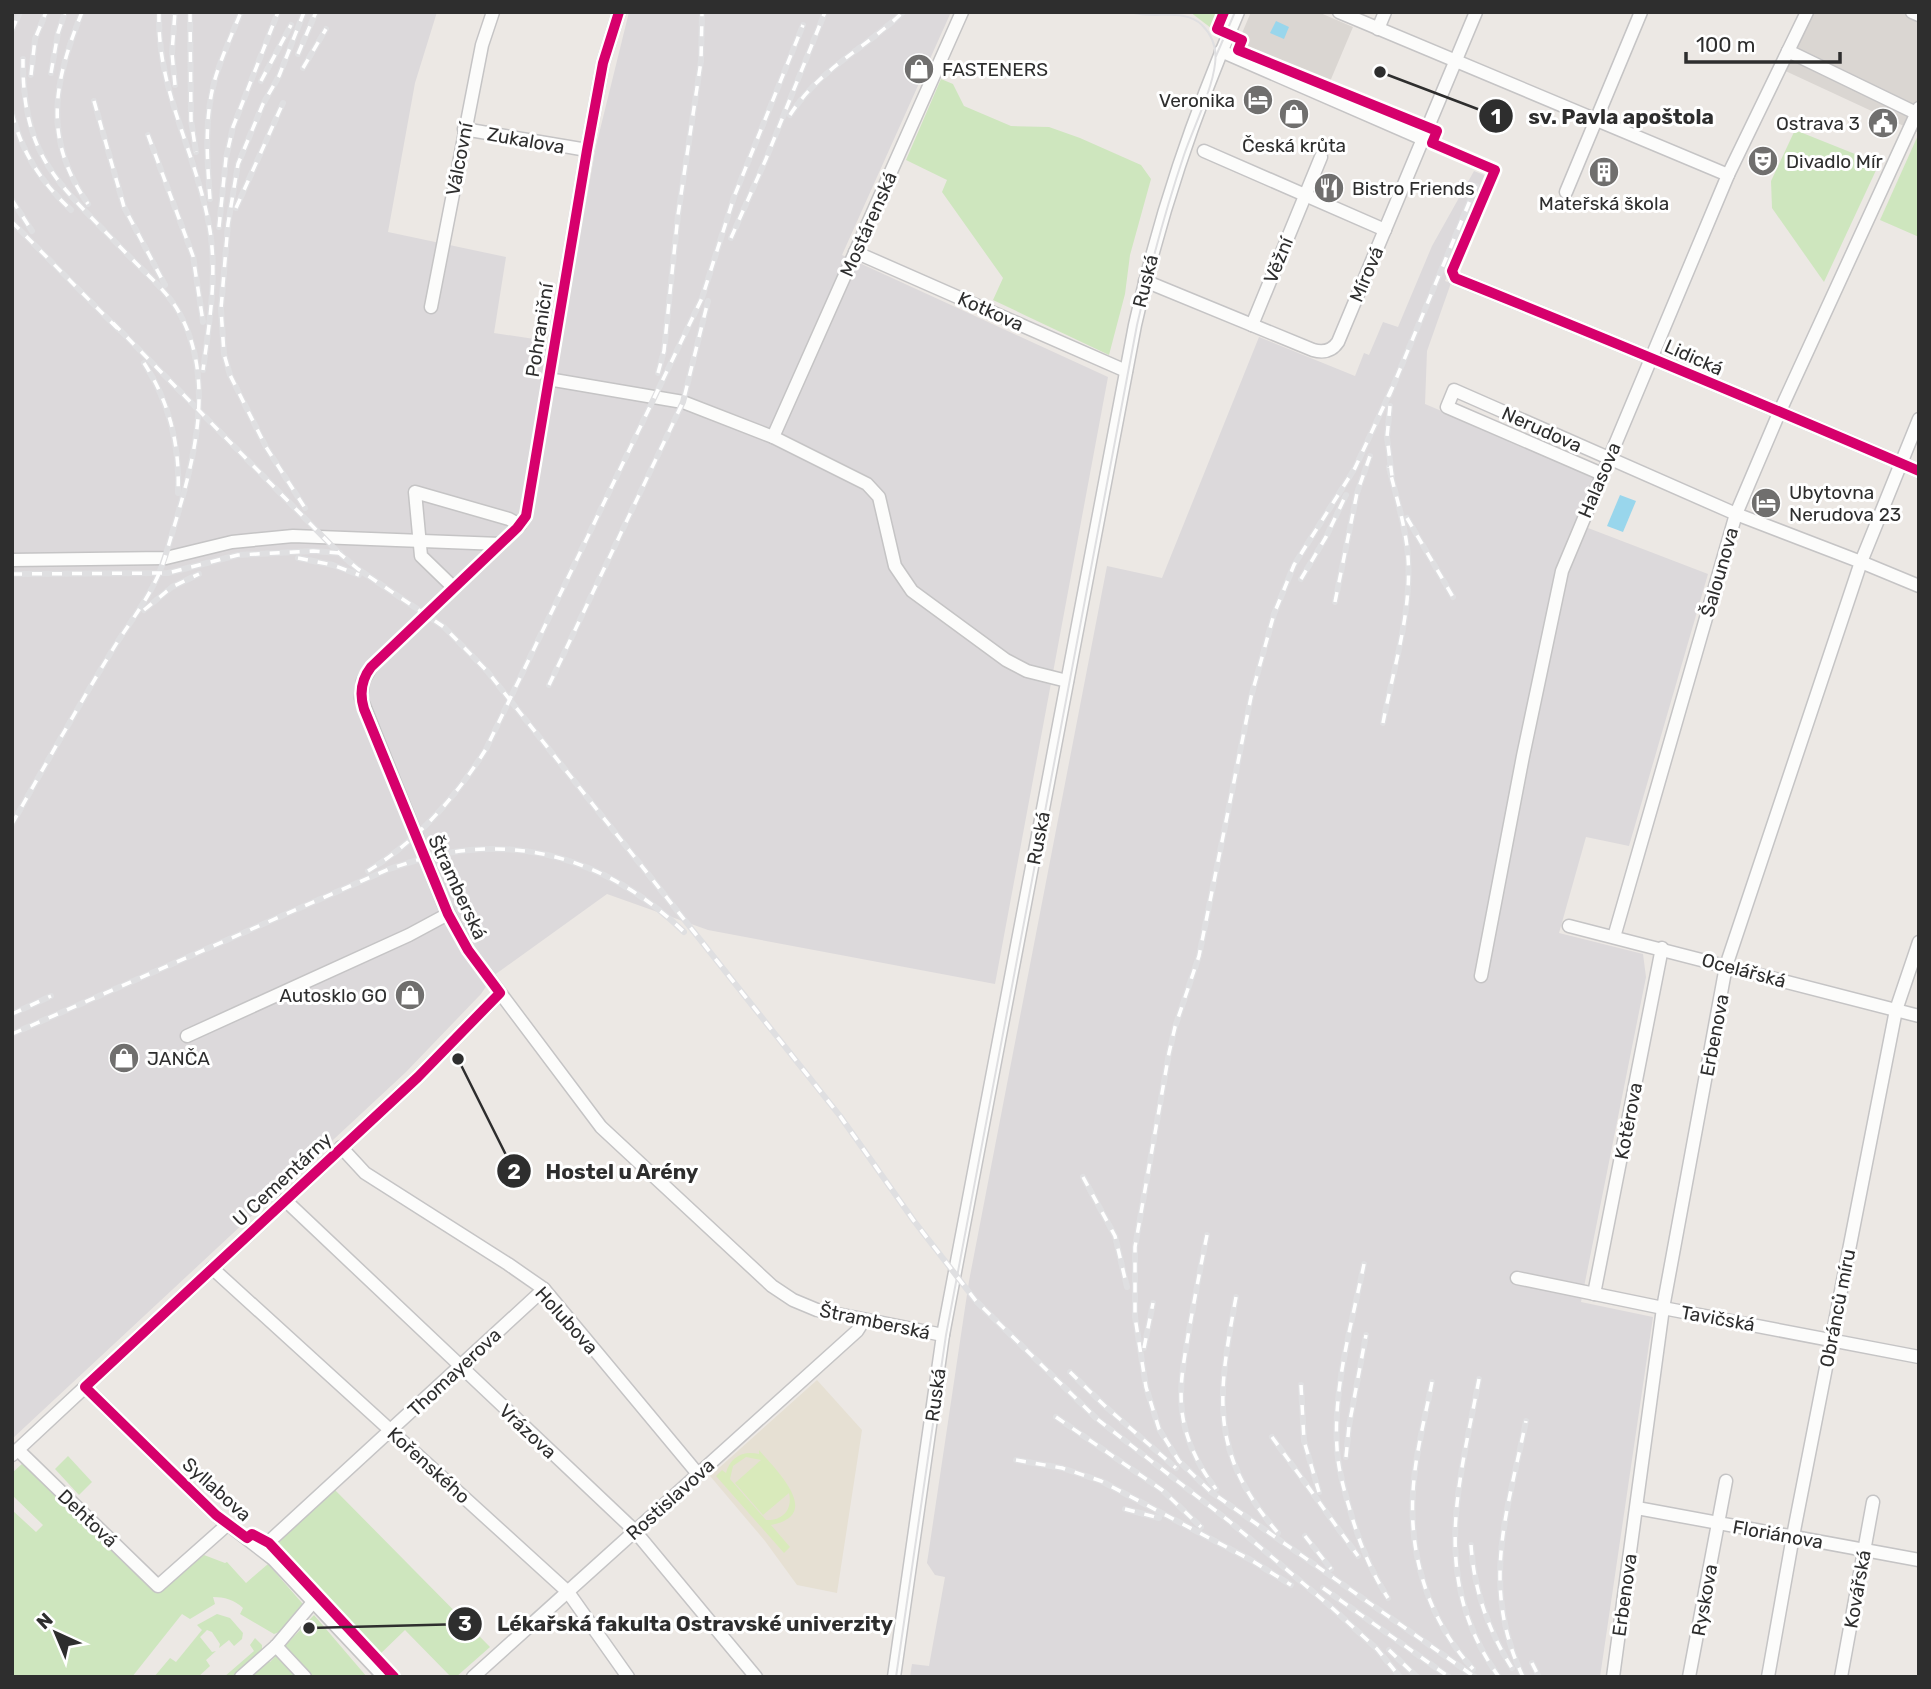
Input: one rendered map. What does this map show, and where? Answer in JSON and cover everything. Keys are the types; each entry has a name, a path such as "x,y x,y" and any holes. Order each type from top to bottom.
{"street":[{"name":"Válcovní","path":"431,307 483,38 493,12"},
{"name":"Pohraniční","path":"425,614 520,525 527,511 603,63 619,12"},
{"name":"Mostárenská","path":"773,436 962,12"},
{"name":"Ruská","path":"894,1677 943,1335 1126,371 1145,281 1171,185 1238,12"},
{"path":"1339,12 1728,175"},
{"path":"1378,29 1385,12"},
{"name":"Mírová","path":"1145,281 1318,352 1332,349 1338,342 1476,12"},
{"path":"1566,192 1641,12"},
{"name":"Halasova","path":"1481,976 1562,571 1728,175 1807,12"},
{"path":"1912,12 1919,15"},
{"path":"1221,51 1423,139"},
{"path":"1788,51 1918,110"},
{"name":"Šalounova","path":"1614,937 1736,514 1779,413 1918,110"},
{"name":"Zukalova","path":"464,129 587,150"},
{"path":"1204,151 1385,230"},
{"name":"Věžní","path":"1252,325 1321,158"},
{"name":"Kotkova","path":"855,252 1126,371"},
{"name":"Lidická","path":"1455,278 1651,356 1919,471"},
{"path":"548,379 683,402 773,436 867,484 879,497 895,566 912,591 1006,660 1027,671 1067,681"},
{"name":"Nerudova","path":"1602,474 1447,407 1454,390 1736,514 1919,586"},
{"name":"Erbenova","path":"1612,1677 1663,1308 1726,966 1861,562 1919,419"},
{"path":"453,587 421,556 415,492 509,519 520,525"},
{"path":"12,560 166,558 232,542 293,536 500,544"},
{"name":"Štramberská","path":"425,614 368,671 360,694 448,914 468,950 601,1127 772,1286 807,1307 943,1335"},
{"path":"187,1036 400,939 448,914"},
{"name":"Ocelářská","path":"1569,926 1919,1016"},
{"name":"Obránců míru","path":"1768,1677 1896,1010 1919,942"},
{"name":"Kotěrova","path":"1594,1294 1662,948"},
{"name":"U Cementárny","path":"15,1453 438,1058 500,993"},
{"name":"Holubova","path":"341,1147 365,1173 544,1289 698,1474"},
{"name":"Vrázova","path":"285,1200 634,1530 756,1677"},
{"name":"Kořenského","path":"212,1268 568,1592 628,1677"},
{"name":"Tavičská","path":"1517,1278 1919,1357"},
{"name":"Thomayerova","path":"261,1549 544,1289"},
{"name":"Rostislavova","path":"473,1677 857,1331 864,1320"},
{"name":"Syllabova","path":"85,1387 228,1524 261,1549 314,1601 384,1677"},
{"name":"Dehtová","path":"15,1453 158,1586 228,1524"},
{"name":"Ryskova","path":"1689,1677 1726,1481"},
{"name":"Kovářská","path":"1841,1677 1873,1502"},
{"name":"Floriánova","path":"1637,1508 1919,1560"},
{"path":"241,1677 276,1646 314,1601"},
{"path":"276,1646 305,1677"}],"shaded area":[{"path":"12,12 437,12 415,83 388,232 506,257 494,333 561,343 596,146 629,12 951,12 842,255 1108,377 995,984 708,930 607,894 493,976 481,994 406,1072 12,1439"},
{"path":"1251,12 1318,12 1353,27 1326,91 1234,52"},
{"path":"1807,12 1912,12 1919,15 1919,133 1779,68"},
{"path":"1474,171 1489,177 1445,281 1451,283 1427,351 1425,404 1595,476 1575,523 1708,574 1629,846 1586,837 1559,933 1643,954 1646,977 1581,1302 1653,1317 1600,1677 910,1677 912,1664 929,1666 945,1577 935,1575 927,1563 969,1281 1107,566 1162,578 1259,337 1355,376 1364,353 1369,355 1383,322 1398,327 1432,246"},
{"path":"817,1380 862,1430 837,1593 797,1585 765,1541 710,1476"}],"green space":[{"path":"1190,12 1218,12 1211,28"},
{"path":"941,79 953,84 964,106 1011,126 1049,127 1080,138 1141,165 1151,179 1130,255 1125,294 1109,355 993,300 1003,278 942,192 947,180 906,160"},
{"path":"1795,130 1878,166 1824,282 1772,208 1771,181"},
{"path":"1919,133 1919,237 1880,220"},
{"path":"759,1450 784,1480 795,1502 794,1512 786,1520 771,1525 790,1547 784,1553 716,1476 722,1470 726,1473 738,1456 759,1454","holes":["746,1457 761,1460 735,1483 763,1515 789,1493 788,1509 777,1519 766,1520 730,1479 733,1466"]},
{"path":"68,1456 92,1482 79,1495 55,1469"},
{"path":"23,1463 158,1592 204,1555 227,1562 246,1583 268,1564 302,1606 282,1631 274,1634 240,1614 243,1608 236,1603 213,1597 215,1604 190,1619 182,1614 132,1677 12,1677 12,1510 36,1532 43,1525 12,1495 12,1473"},
{"path":"334,1489 490,1647 456,1677 451,1677 405,1630 377,1657 275,1546"},
{"path":"217,1614 230,1618 243,1633 242,1639 234,1646 229,1640 219,1648 220,1644 212,1632 207,1630 200,1637 212,1652 216,1651 206,1660 210,1666 198,1677 154,1677 170,1658 176,1662 202,1630 197,1625"},
{"path":"314,1615 367,1677 224,1677 254,1651 250,1645 255,1638 262,1645 262,1654 270,1662"}],"water":[{"path":"1276,21 1289,27 1284,39 1270,33"},
{"path":"1620,495 1636,501 1623,532 1607,526"}],"tram line":[{"path":"896,1677 946,1335 1137,325 1170,197 1206,98 1215,64 1215,48 1211,38 1206,29 1194,20 1186,16 1131,12"},
{"path":"1216,56 1235,12"}],"railway":[{"path":"12,30 20,12"},
{"path":"31,75 35,39 46,12"},
{"path":"51,73 58,33 65,12"},
{"path":"82,12 65,62 57,110 64,156 73,180 88,204"},
{"path":"159,12 160,40 169,91 201,189 211,234 212,292 203,370"},
{"path":"175,12 172,53 175,85"},
{"path":"190,12 191,120 196,152"},
{"path":"210,199 207,139 209,109 215,79 241,12"},
{"path":"219,227 226,158 233,127 278,12"},
{"path":"304,12 279,76 263,104 238,164 228,224 221,309 224,354 230,375 266,447 305,508"},
{"path":"298,54 316,12"},
{"path":"658,373 664,351 678,215 701,61 702,12"},
{"path":"731,238 825,12"},
{"path":"790,115 802,98 829,71 903,12"},
{"path":"261,81 291,25"},
{"path":"368,871 403,846 434,817 462,784 486,749 702,298 734,197 803,25"},
{"path":"303,68 326,29"},
{"path":"12,824 158,576 188,475 198,421 199,394 191,341 176,307 156,282 64,188 38,147 24,94 23,59"},
{"path":"94,101 124,207 165,285"},
{"path":"236,208 283,103"},
{"path":"12,113 21,141 34,166 71,210"},
{"path":"148,135 193,256 203,322"},
{"path":"1389,396 1476,186"},
{"path":"12,200 32,231"},
{"path":"12,222 119,330"},
{"path":"549,685 683,402 708,301"},
{"path":"113,323 339,553 358,569 444,627 487,671 840,1116 914,1221 976,1301 1097,1419 1229,1521 1330,1606 1377,1649 1400,1677"},
{"path":"144,363 167,409 175,442 178,493"},
{"path":"1392,388 1355,468 1294,565 1274,614 1251,697 1199,956 1169,1053 1135,1247 1135,1317 1146,1387 1159,1429 1179,1461 1211,1492 1475,1677"},
{"path":"1390,406 1387,437 1392,476"},
{"path":"1335,602 1357,493 1370,456"},
{"path":"1383,723 1401,641 1408,578 1405,534 1389,467"},
{"path":"1301,579 1326,537 1346,495"},
{"path":"1407,518 1453,597"},
{"path":"12,574 168,573 238,555 313,551 340,553"},
{"path":"298,558 333,565 359,575"},
{"path":"144,610 172,587 199,574"},
{"path":"12,1034 389,869 447,853 480,849 513,850 544,854 575,863 632,891 684,932"},
{"path":"12,1014 51,996"},
{"path":"1083,1177 1115,1236 1127,1287"},
{"path":"1207,1235 1185,1355 1181,1401 1190,1442 1216,1489"},
{"path":"1364,1264 1341,1379 1337,1448 1342,1479 1357,1533 1370,1566 1388,1598"},
{"path":"1236,1297 1225,1364 1224,1421 1229,1449 1239,1476 1255,1504 1278,1533"},
{"path":"1144,1348 1153,1303"},
{"path":"1346,1457 1366,1335"},
{"path":"1070,1372 1176,1468"},
{"path":"1479,1379 1458,1494 1455,1531 1457,1568 1464,1604 1477,1640 1499,1677"},
{"path":"1432,1382 1414,1478 1414,1540 1425,1587 1434,1609 1444,1630 1473,1669"},
{"path":"1301,1385 1304,1441 1319,1492"},
{"path":"1056,1417 1162,1490 1201,1527"},
{"path":"1523,1677 1510,1644 1500,1581 1505,1519 1526,1421"},
{"path":"1272,1437 1358,1556"},
{"path":"1016,1460 1062,1468 1101,1481 1251,1560 1291,1585"},
{"path":"1125,1509 1159,1518"},
{"path":"1305,1536 1331,1569"},
{"path":"1471,1545 1479,1594 1496,1639 1512,1668"},
{"path":"1323,1588 1449,1677"},
{"path":"1389,1650 1417,1677"},
{"path":"1532,1663 1539,1677"}],"cycle path":[{"path":"394,1677 269,1543 252,1534 247,1538 216,1515 85,1387 418,1077 500,993 468,950 448,914 364,709 362,687 371,667 517,528 526,516 603,63 619,12"},
{"path":"1224,12 1217,29 1242,40 1238,50 1437,131 1432,143 1495,170 1452,271 1455,278 1919,471"}],"place":[{"name":"FASTENERS","path":"919,69"},
{"name":"sv. Pavla apoštola","path":"1380,72"},
{"name":"Veronika","path":"1258,100"},
{"name":"Česká krůta","path":"1294,114"},
{"name":"Ostrava 3","path":"1883,123"},
{"name":"Divadlo Mír","path":"1763,161"},
{"name":"Mateřská škola","path":"1604,172"},
{"name":"Bistro Friends","path":"1329,188"},
{"name":"Ubytovna Nerudova 23","path":"1766,503"},
{"name":"Autosklo GO","path":"410,995"},
{"name":"JANČA","path":"124,1058"},
{"name":"Hostel u Arény","path":"458,1059"},
{"name":"Lékařská fakulta Ostravské univerzity","path":"309,1628"}]}
